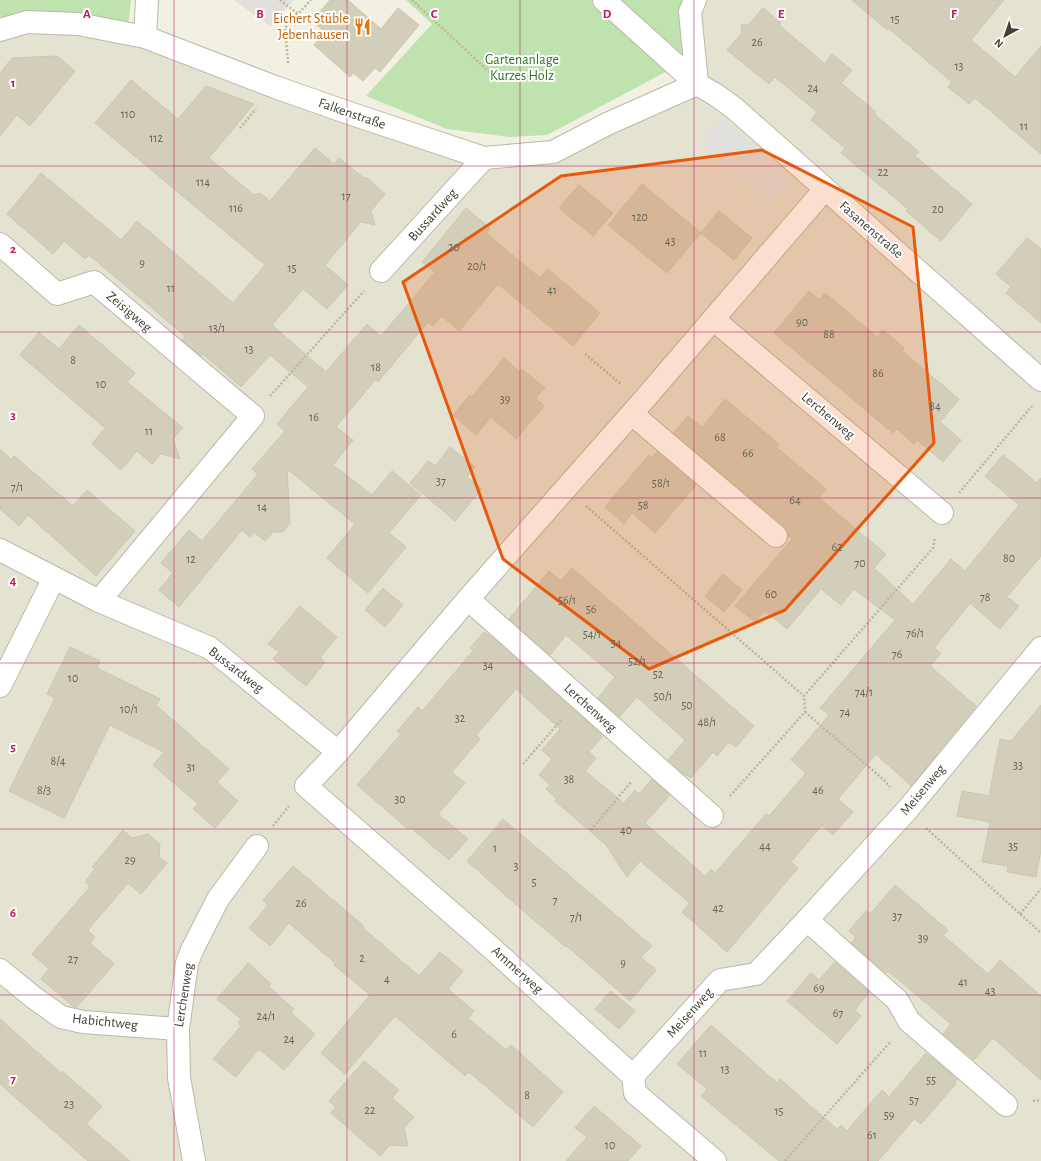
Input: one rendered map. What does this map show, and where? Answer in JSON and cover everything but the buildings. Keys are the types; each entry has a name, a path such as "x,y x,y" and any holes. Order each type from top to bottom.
{"street":[{"path":"145,37 147,0"},
{"name":"Fasanenstraße","path":"604,0 697,84 734,108 1041,380"},
{"path":"695,0 690,12 697,84"},
{"name":"Falkenstraße","path":"0,30 27,22 78,24 145,37 290,92 484,158 553,152 607,124 697,84"},
{"name":"Bussardweg","path":"381,271 484,158"},
{"path":"306,786 338,752 468,599 637,408 825,189"},
{"name":"Zeisigweg","path":"0,244 57,294 94,282 253,416"},
{"name":"Lerchenweg","path":"713,319 942,513"},
{"path":"637,408 776,536"},
{"path":"99,600 253,416"},
{"name":"Bussardweg","path":"0,550 99,600 210,648 338,752"},
{"path":"0,686 54,578"},
{"name":"Lerchenweg","path":"468,599 712,816"},
{"name":"Meisenweg","path":"633,1076 720,980 756,974 908,809 1039,656"},
{"name":"Ammerweg","path":"306,786 475,934 633,1076"},
{"name":"Lerchenweg","path":"194,1161 179,1078 178,1029 188,963 192,950 218,899 257,846"},
{"path":"807,920 897,1000 909,1021 1006,1105"},
{"name":"Habichtweg","path":"0,970 33,997 61,1017 83,1022 178,1029"},
{"path":"633,1076 635,1093 715,1161"}],"path":[{"path":"280,0 298,14"},
{"path":"290,92 285,28 311,0"},
{"path":"412,0 498,80"},
{"path":"253,416 381,271"},
{"path":"584,354 637,408"},
{"path":"712,816 805,712 804,696 933,548 942,513 1036,402"},
{"path":"566,488 804,696"},
{"path":"523,764 580,699"},
{"path":"591,830 649,761"},
{"path":"257,846 306,786"},
{"path":"1020,914 1041,888"},
{"path":"785,1161 909,1021"}],"highlighted area":[{"path":"762,150 913,227 934,443 785,610 649,669 503,559 403,282 561,176"}],"shaded area":[{"path":"234,0 294,0 270,26"},
{"path":"695,0 1041,0 1041,1161 0,1161 0,30 78,24 484,158 553,152 697,84"},
{"path":"721,117 793,180 771,204 700,141"}],"green space":[{"path":"0,0 131,0 128,27 0,22"},
{"name":"Gartenanlage Kurzes Holz","path":"406,0 685,0 688,60 547,135 511,137 447,129 366,96 432,24"}],"place":[{"name":"Eichert Stüble Jebenhausen","path":"362,27"}]}
